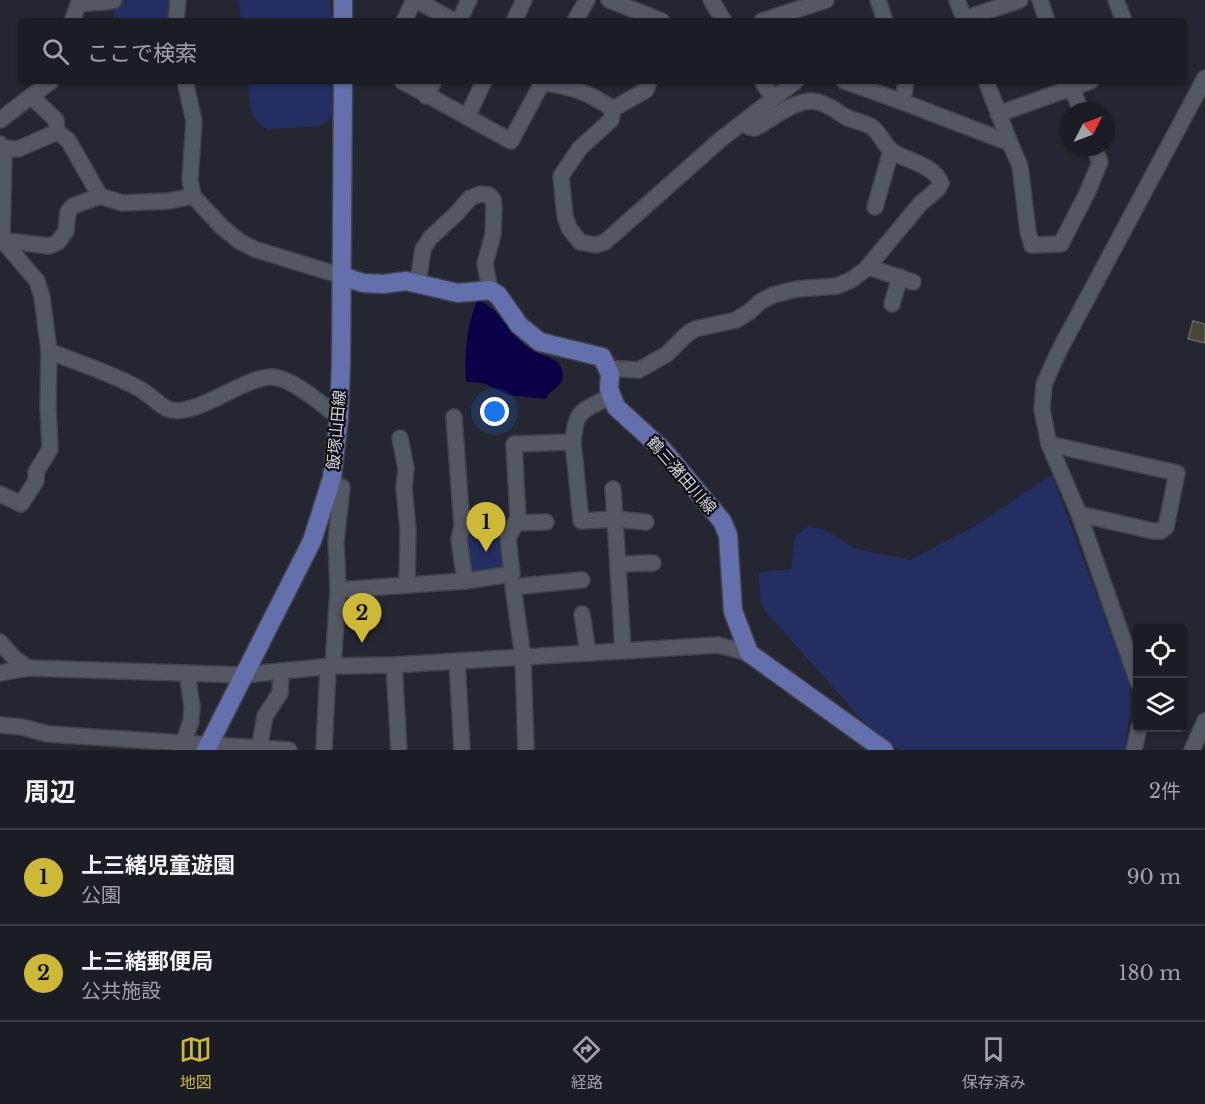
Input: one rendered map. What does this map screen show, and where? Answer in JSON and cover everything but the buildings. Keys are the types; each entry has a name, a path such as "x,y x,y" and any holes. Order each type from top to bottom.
{"main road":[{"path":"343,0 343,18"},
{"name":"飯塚山田線","path":"207,748 312,541 332,478 339,417 343,84"},
{"path":"342,276 363,283 406,281 458,293 490,290 498,295 519,325 540,342 602,357 610,374 611,396"},
{"name":"鶴三潴田川線","path":"611,396 616,407 663,450 722,521 728,535 733,611 749,653"},
{"path":"749,653 884,750"}],"street":[{"path":"73,18 78,5 86,2 106,3 114,0"},
{"path":"176,18 178,0"},
{"path":"406,18 415,0 450,18"},
{"path":"458,18 469,0"},
{"path":"515,18 524,0"},
{"path":"577,18 587,0"},
{"path":"609,0 654,18"},
{"path":"711,0 722,18"},
{"path":"772,18 826,0"},
{"path":"878,0 884,18"},
{"path":"957,0 963,18"},
{"path":"970,18 1020,0"},
{"path":"1040,0 1046,18"},
{"path":"1116,0 1123,18"},
{"path":"1136,678 1079,514 1049,444 1042,410 1044,384 1060,349 1205,78"},
{"path":"0,120 47,84"},
{"path":"185,84 194,120 190,180 194,196 222,227 239,241 254,249 342,276"},
{"path":"407,84 511,141 541,84"},
{"path":"426,96 432,84"},
{"path":"466,117 482,84"},
{"path":"553,84 585,92 613,109"},
{"path":"648,84 646,90 613,109 611,120 580,148 561,176 569,228 580,242 588,245 605,242 742,122 792,84"},
{"path":"764,84 772,98"},
{"path":"852,84 1010,143"},
{"path":"903,102 906,84"},
{"path":"987,84 1020,166 1032,245 1061,244 1100,162 1098,156"},
{"path":"998,114 1071,84 1078,102"},
{"path":"31,96 56,120 57,132 68,140 100,196"},
{"path":"608,368 639,370 667,354 695,329 736,320 772,295 797,289 837,286 851,280 868,267 921,203 938,189 941,183 932,172 913,160 891,151 872,127 848,118 819,102 809,101 798,104 755,128 749,128 742,122"},
{"path":"1,146 18,149 57,132"},
{"path":"0,494 21,504 36,481 36,472 50,449 49,351 42,297 38,281 1,240 4,151 1,146"},
{"path":"875,207 891,151"},
{"path":"418,283 423,249 430,238 470,198 489,195 493,199 494,209 493,235 485,263 490,290"},
{"path":"1,240 50,246 58,242 66,231 68,212 73,206 100,196 122,203 170,201 194,196"},
{"path":"868,267 906,280 892,304"},
{"path":"49,351 138,387 168,409 184,410 228,393 258,378 274,377 295,385 339,417"},
{"path":"611,396 579,414 575,420 573,442 581,520 615,519 646,522"},
{"path":"454,417 462,526 459,539 465,580"},
{"path":"400,438 406,468 404,488 408,530 407,585"},
{"path":"338,590 512,574 508,538 518,519 514,444 573,442"},
{"path":"1049,444 1177,473 1167,527 1161,531 1079,514"},
{"path":"324,750 338,590 336,541 342,487"},
{"path":"613,489 623,651"},
{"path":"515,523 546,522"},
{"path":"618,564 652,563"},
{"path":"526,750 523,657 513,587 582,580"},
{"path":"582,614 588,653"},
{"path":"0,642 15,659 28,668"},
{"path":"0,673 28,668 243,675 331,666 394,665 718,645 749,653"},
{"path":"457,661 462,750"},
{"path":"394,665 399,750"},
{"path":"259,748 265,716 280,693 281,671"},
{"path":"183,744 191,721 192,706 188,673"},
{"path":"1192,750 1205,721"},
{"path":"0,725 22,727 48,734 183,744 207,748 289,750"},
{"path":"1134,750 1138,732"}],"shaded area":[{"path":"118,0 174,0 171,18 114,18 113,8"},
{"path":"239,0 330,0 332,18 241,18"},
{"path":"248,84 335,84 333,117 321,126 267,129 256,120 250,102"},
{"path":"478,300 500,316 518,338 532,350 556,361 562,368 561,382 546,399 508,395 483,383 466,382 467,340 471,318"},
{"path":"1052,475 1129,681 1130,711 1125,750 898,750 861,719 761,606 759,572 791,569 795,538 808,526 825,530 856,549 910,560 975,526"},
{"path":"505,528 509,572 467,576 464,531"}],"place":[{"name":"上三緒児童遊園","path":"486,552"},
{"name":"上三緒郵便局","path":"362,643"}]}
